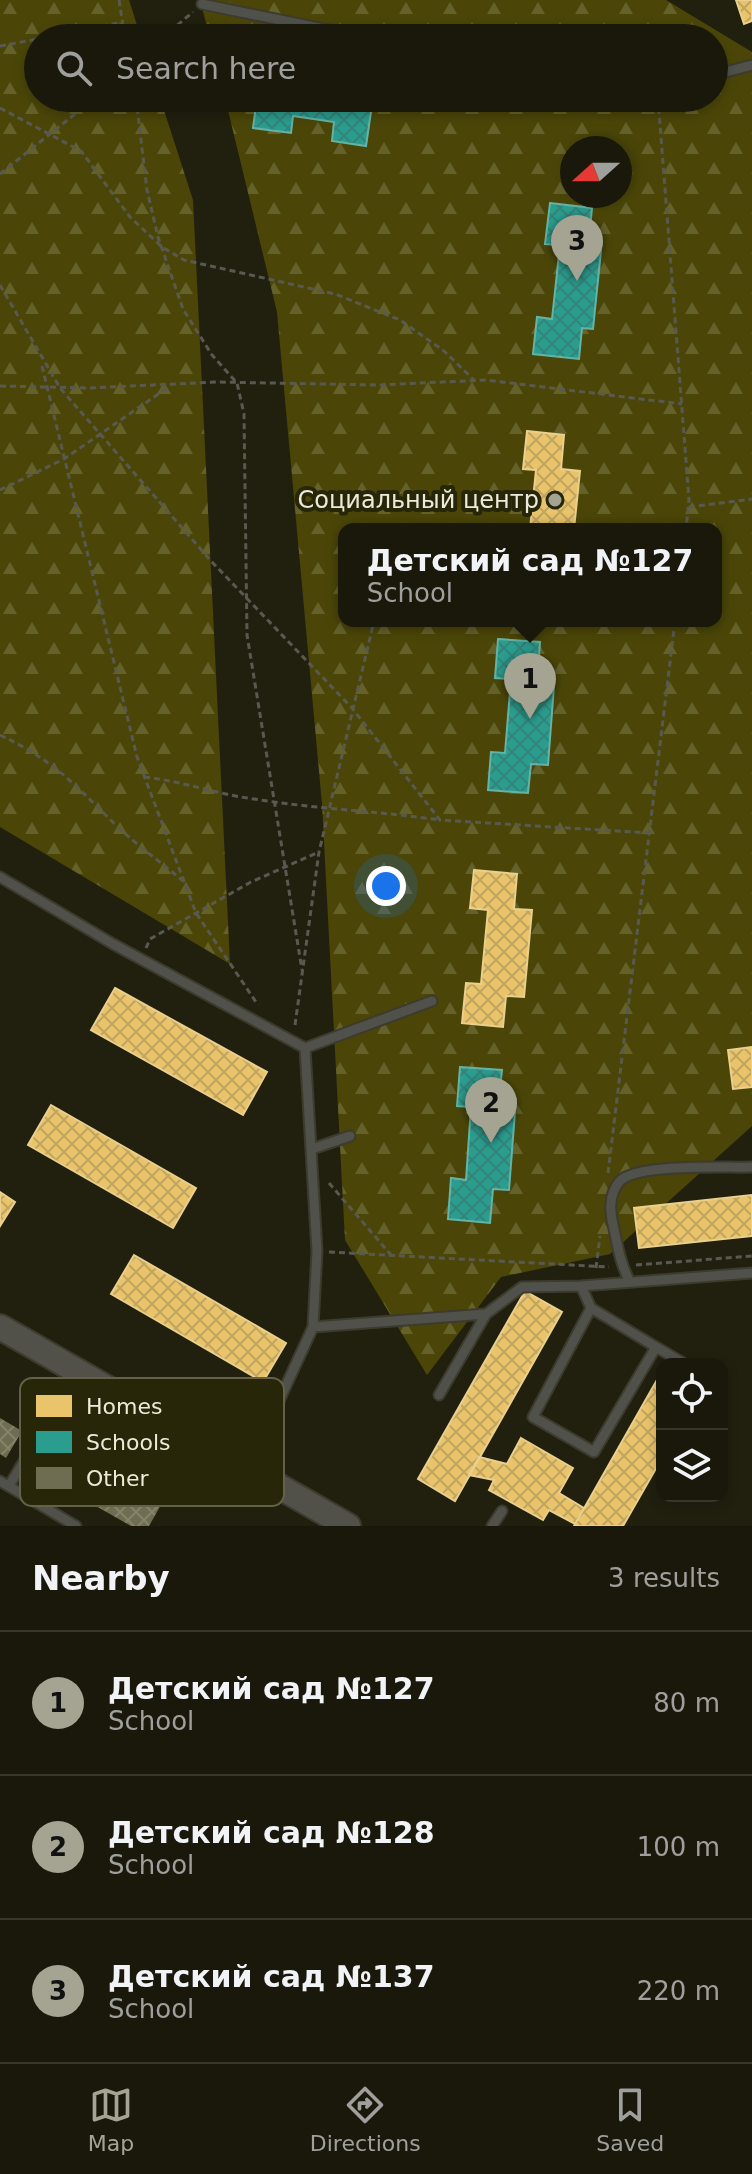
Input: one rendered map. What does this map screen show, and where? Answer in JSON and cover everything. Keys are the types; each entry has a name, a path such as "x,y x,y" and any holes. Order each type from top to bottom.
{"main road":[{"path":"0,1327 89,1378"},
{"path":"284,1489 348,1526"}],"lane":[{"path":"202,4 300,24"},
{"path":"728,71 752,65"},
{"path":"0,877 305,1048 432,1001"},
{"path":"284,1390 313,1327 317,1251 305,1048"},
{"path":"312,1149 350,1136"},
{"path":"630,1282 621,1266 610,1198 620,1180 640,1171 752,1167"},
{"path":"439,1395 486,1314 522,1287 581,1286 752,1273"},
{"path":"581,1286 591,1308 675,1358"},
{"path":"591,1308 533,1417 594,1452 656,1347"},
{"path":"313,1327 486,1314"},
{"path":"72,1378 77,1371"},
{"path":"4,1484 20,1459"},
{"path":"42,1506 76,1526"},
{"path":"492,1526 502,1511"}],"path":[{"path":"112,24 122,22 119,0"},
{"path":"178,24 202,4"},
{"path":"0,46 24,41"},
{"path":"0,108 81,151 130,217 162,247 184,260 335,294 400,320 444,351 475,381"},
{"path":"0,174 78,112"},
{"path":"138,112 147,190 183,309 212,355 237,383 244,414 247,635 302,970"},
{"path":"659,112 689,507 687,523"},
{"path":"0,285 42,362 60,388 248,599 352,708 440,820"},
{"path":"42,362 144,777 196,913 237,977 280,1035"},
{"path":"0,386 378,385 475,381 682,404"},
{"path":"0,490 64,459 171,386"},
{"path":"689,507 752,499"},
{"path":"292,1042 319,852 372,627"},
{"path":"608,1175 674,627"},
{"path":"0,735 37,752 69,776 122,830 184,882"},
{"path":"144,777 184,781 237,797 331,810 649,833"},
{"path":"142,959 150,939 286,864 319,852"},
{"path":"313,1165 391,1255"},
{"path":"317,1251 522,1259 596,1268 600,1237"},
{"path":"621,1266 752,1256"}],"green space":[{"path":"0,0 129,0 137,24 24,24 24,112 165,112 193,200 230,964 0,827"},
{"path":"200,0 666,0 706,24 206,24"},
{"path":"728,37 752,52 752,1126 610,1254 501,1277 427,1375 345,1240 322,804 277,312 228,112 728,112"}],"building: Homes":[{"path":"736,0 752,0 752,21 744,24"},
{"name":"Социальный центр","path":"527,431 564,435 561,469 580,471 575,523 531,523 536,470 523,469"},
{"path":"474,870 517,874 514,909 532,910 524,997 506,996 503,1027 462,1023 466,983 481,984 488,910 470,908"},
{"path":"115,988 267,1072 243,1115 91,1030"},
{"path":"752,1047 752,1087 733,1089 728,1050"},
{"path":"51,1105 196,1188 173,1228 28,1145"},
{"path":"0,1192 15,1202 0,1226"},
{"path":"752,1195 752,1236 639,1248 634,1208"},
{"path":"134,1255 286,1343 265,1378 256,1378 111,1294"},
{"path":"525,1291 562,1312 455,1501 418,1479"},
{"path":"656,1382 656,1468 623,1526 574,1526"},
{"path":"521,1438 573,1468 559,1493 584,1508 575,1524 549,1510 543,1520 489,1490 494,1480 469,1475 479,1457 507,1464"}],"building: Schools":[{"path":"255,112 371,112 366,146 332,141 334,122 293,116 291,133 253,128"},
{"path":"550,203 560,204 560,208 592,208 589,239 602,241 593,329 582,328 579,359 533,354 537,317 552,319 560,245 545,244"},
{"path":"498,639 540,642 537,684 554,686 548,765 531,764 528,793 488,790 491,752 505,753 511,679 495,678"},
{"path":"460,1067 502,1070 499,1098 516,1099 509,1190 493,1189 490,1223 448,1219 451,1178 466,1180 471,1107 457,1106"}],"building: Other":[{"path":"0,1418 20,1430 20,1434 6,1458 0,1454"},
{"path":"96,1506 160,1506 149,1526 131,1526"}],"place":[{"name":"Детский сад №137","path":"577,281"},
{"name":"Социальный центр","path":"555,500"},
{"name":"Детский сад №127","path":"530,719"},
{"name":"Детский сад №128","path":"491,1143"}]}
